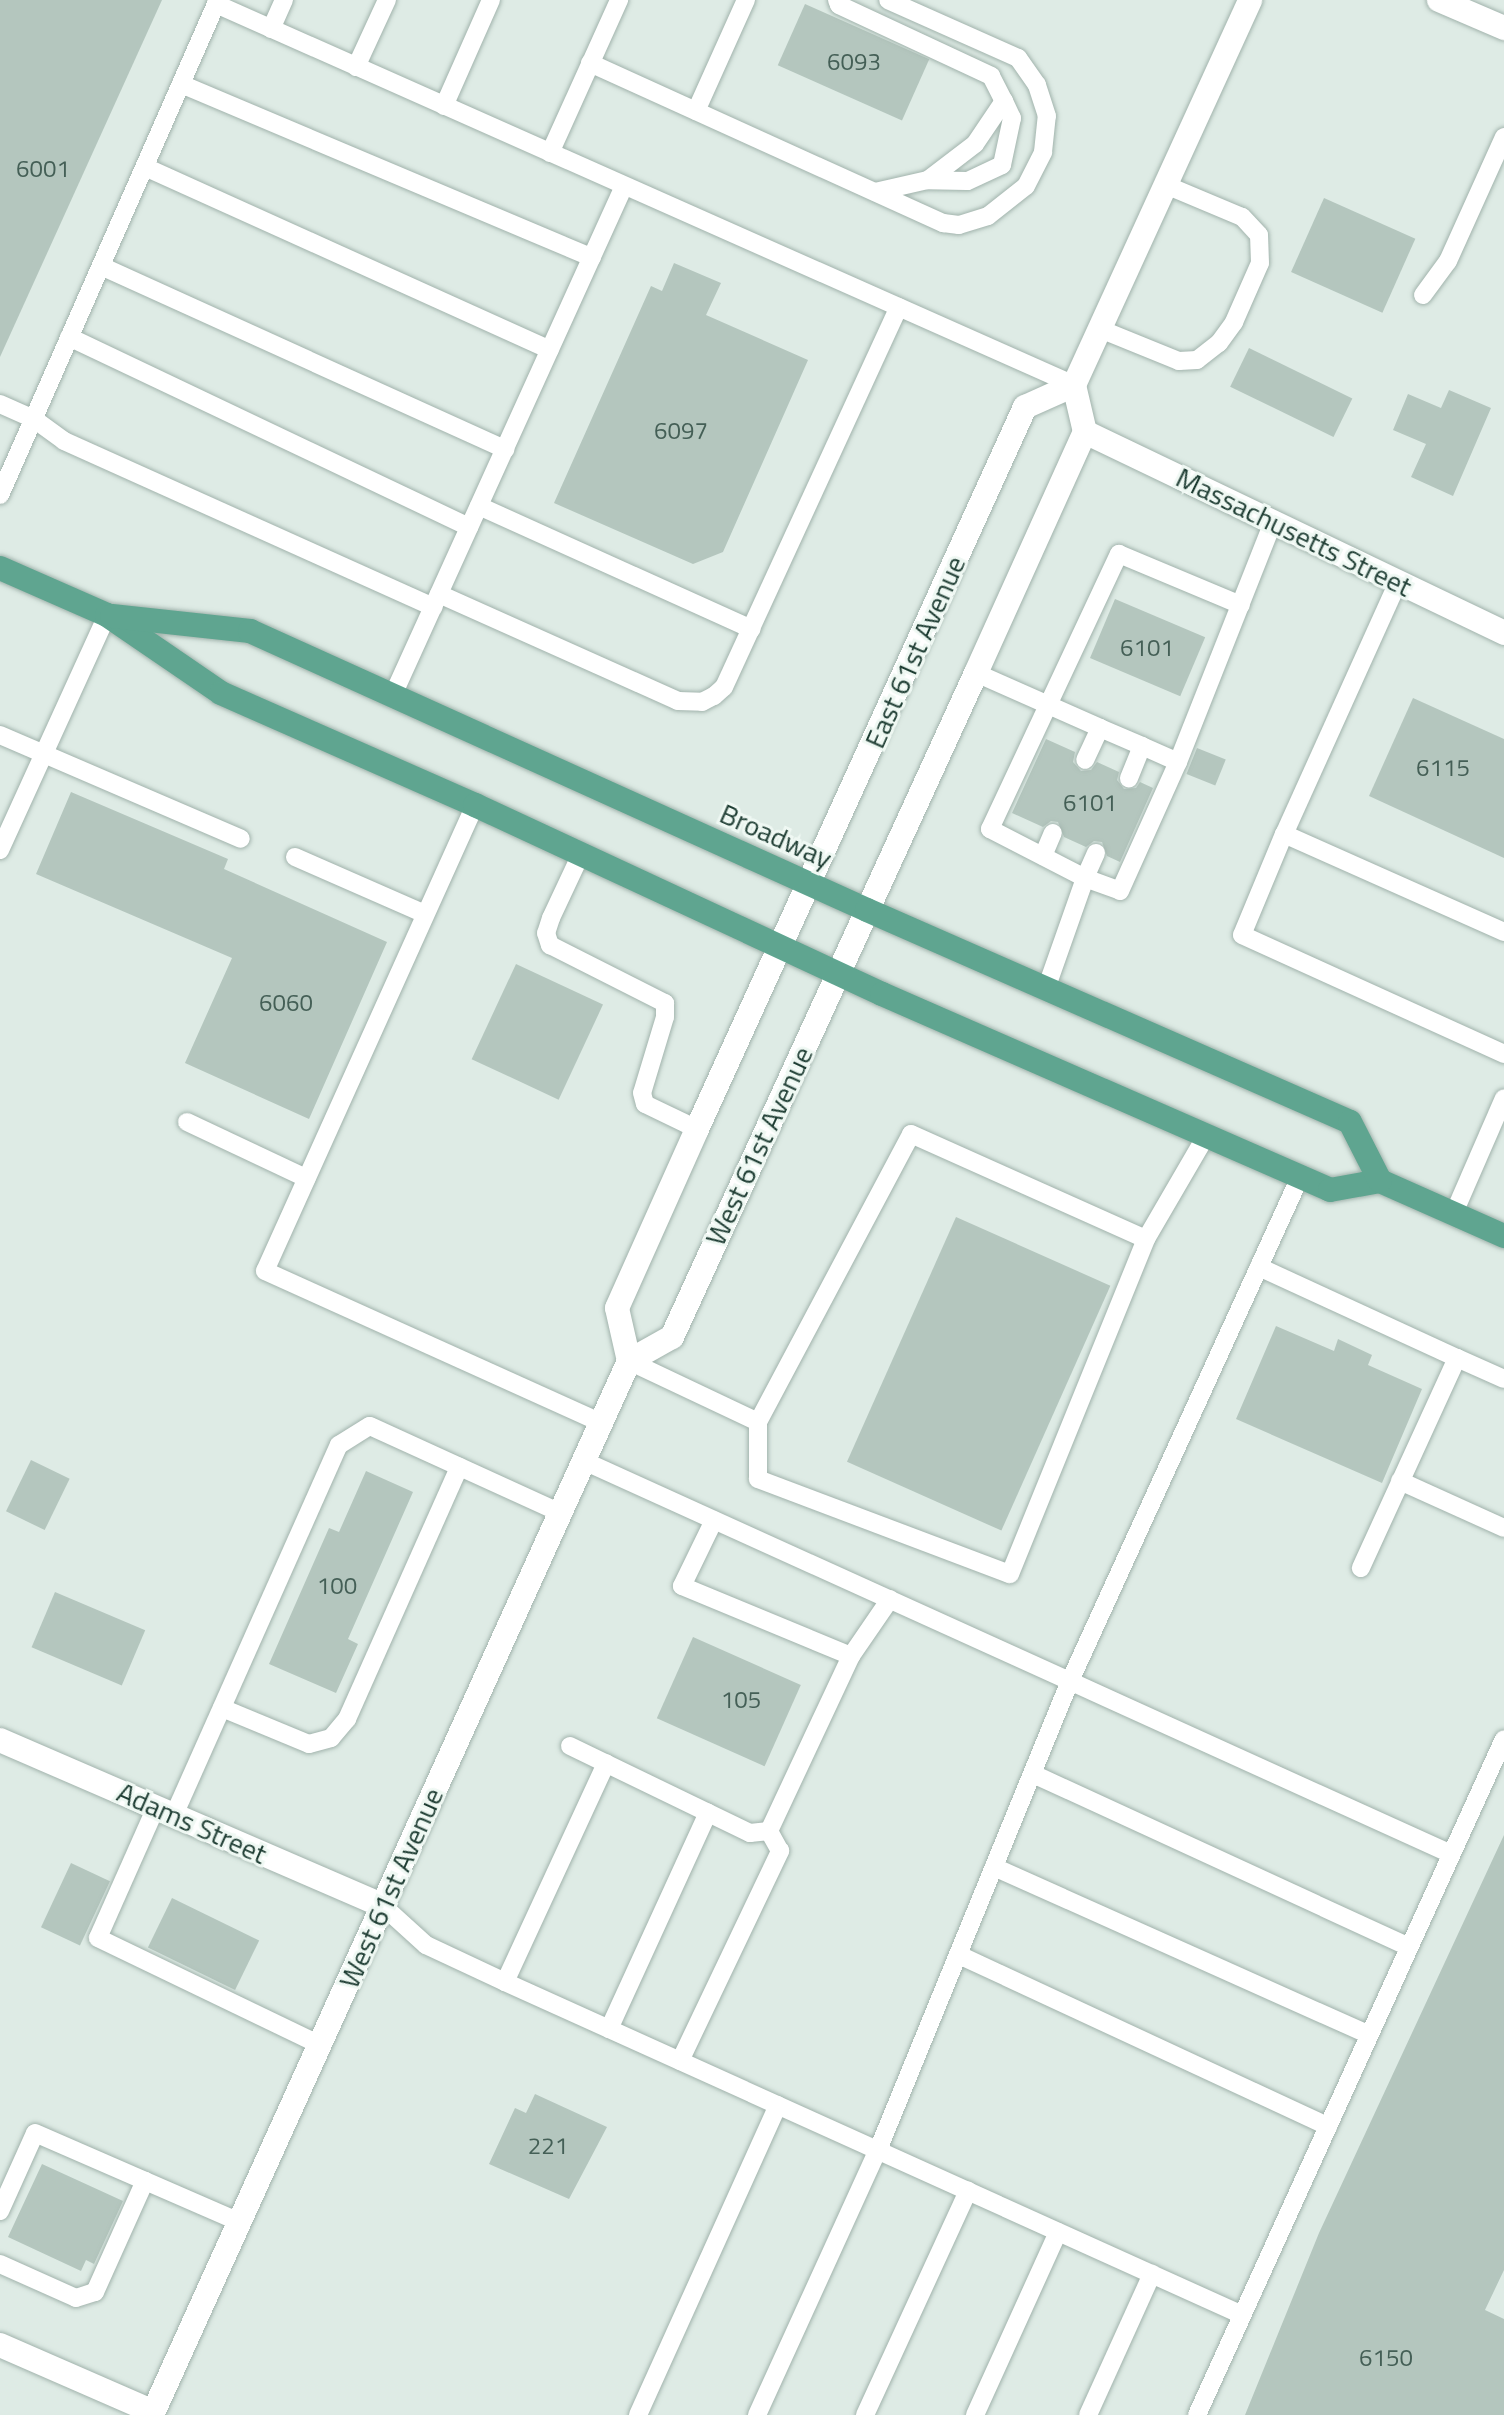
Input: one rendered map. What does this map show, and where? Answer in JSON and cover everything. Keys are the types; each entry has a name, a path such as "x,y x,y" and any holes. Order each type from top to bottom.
{"main road":[{"path":"867,910 1085,432 1074,385 1250,0"},
{"path":"1439,0 1504,28"},
{"name":"East 61st Avenue","path":"783,946 1025,407 1074,385"},
{"name":"Massachusetts Street","path":"1085,432 1504,633"},
{"name":"Broadway","path":"0,568 107,615 221,693 475,805 839,973 1330,1190 1380,1181 1350,1122 867,910 250,631 107,615"},
{"name":"West 61st Avenue","path":"152,2414 629,1361 672,1337 867,910"},
{"path":"629,1361 617,1308 783,946"},
{"path":"1380,1181 1504,1236"},
{"name":"Adams Street","path":"0,1740 383,1906"},
{"path":"0,2345 152,2414"}],"lane":[{"path":"271,29 284,0"},
{"path":"356,67 387,0"},
{"path":"444,106 491,0"},
{"path":"550,153 619,0"},
{"path":"696,111 746,0"},
{"path":"837,0 839,5 991,76 1012,118 1002,165 967,181 928,180 875,192"},
{"path":"590,63 943,223 959,225 974,221 1003,207 1026,186 1040,162 1048,134 1047,116 1037,85 1018,58 888,0"},
{"path":"0,495 216,2 1074,385"},
{"path":"181,84 592,258"},
{"path":"928,180 975,144 1004,101"},
{"path":"1423,295 1448,261 1504,137"},
{"path":"145,167 550,350"},
{"path":"1100,329 1179,361 1197,360 1219,343 1234,322 1260,263 1259,235 1242,217 1166,185"},
{"path":"393,695 624,186"},
{"path":"101,266 505,449"},
{"path":"0,404 34,419 64,441 436,600 678,701 702,702 724,687 899,307"},
{"path":"69,337 469,527"},
{"path":"479,506 751,629"},
{"path":"1241,605 1119,554 990,829 1085,878 1120,891 1178,762 1241,605 1273,522"},
{"path":"1398,582 1284,834 1242,935 1504,1054"},
{"path":"0,850 107,615"},
{"path":"976,673 1178,762"},
{"path":"1085,760 1100,728"},
{"path":"0,735 241,839"},
{"path":"1129,778 1142,746"},
{"path":"475,805 265,1271 601,1423"},
{"path":"1043,856 1053,833"},
{"path":"1284,834 1504,932"},
{"path":"1046,989 1096,853"},
{"path":"581,854 551,918 546,933 550,945 665,1003 665,1017 642,1093 645,1104 697,1129"},
{"path":"295,857 425,914"},
{"path":"1454,1213 1504,1098"},
{"path":"187,1122 306,1178"},
{"path":"1146,1239 911,1134 758,1422 758,1479 1010,1574 1146,1239 1206,1136"},
{"path":"757,2415 878,2150 1070,1681 1300,1177"},
{"path":"1259,1267 1504,1379"},
{"path":"1361,1568 1457,1358"},
{"path":"629,1361 758,1422"},
{"path":"320,2045 98,1938 222,1708 339,1445 370,1426 561,1513"},
{"path":"584,1461 1451,1854"},
{"path":"222,1708 309,1744 331,1738 347,1719 459,1467"},
{"path":"1400,1481 1504,1528"},
{"path":"714,1520 682,1586 851,1656"},
{"path":"769,1831 851,1656 890,1599"},
{"path":"1197,2415 1504,1739"},
{"path":"570,1746 750,1833 769,1831"},
{"path":"505,1982 606,1763"},
{"path":"1033,1774 1409,1947"},
{"path":"609,2029 708,1813"},
{"path":"680,2061 780,1851 769,1831"},
{"path":"994,1867 1369,2035"},
{"path":"383,1906 426,1945 1242,2315"},
{"path":"959,1955 1328,2126"},
{"path":"638,2415 778,2105"},
{"path":"0,2211 35,2133 240,2222"},
{"path":"0,2264 76,2298 95,2292 145,2181"},
{"path":"865,2415 968,2191"},
{"path":"975,2415 1058,2232"},
{"path":"1088,2415 1152,2274"}],"building":[{"path":"0,0 162,0 0,357"},
{"path":"805,4 929,59 902,121 778,65"},
{"path":"1324,198 1415,239 1382,313 1291,272"},
{"path":"674,263 721,283 706,315 808,360 723,552 693,564 554,503 651,286 662,291"},
{"path":"1249,348 1352,398 1334,437 1230,387"},
{"path":"1449,390 1491,408 1453,496 1411,477 1426,444 1393,430 1408,394 1441,408"},
{"path":"1115,599 1205,637 1180,696 1090,658"},
{"path":"1413,698 1504,739 1504,858 1369,796"},
{"path":"1046,739 1075,752 1073,762 1081,771 1091,770 1097,762 1119,772 1117,780 1124,789 1136,788 1140,782 1153,788 1120,862 1107,856 1102,842 1094,841 1086,847 1064,837 1058,822 1051,821 1043,827 1012,813"},
{"path":"1197,748 1226,760 1215,786 1187,774"},
{"path":"71,792 228,859 224,869 387,942 309,1119 185,1063 232,958 36,874"},
{"path":"516,964 603,1005 559,1100 472,1059"},
{"path":"956,1217 1110,1286 1001,1531 847,1462"},
{"path":"1276,1326 1334,1351 1338,1339 1372,1355 1368,1365 1422,1389 1382,1483 1236,1419"},
{"path":"31,1460 70,1479 45,1530 6,1511"},
{"path":"366,1471 413,1492 348,1639 358,1644 336,1693 269,1664 329,1528 339,1532"},
{"path":"55,1592 145,1630 122,1686 32,1647"},
{"path":"693,1637 801,1685 765,1766 657,1718"},
{"path":"1504,1835 1504,2270 1485,2310 1504,2319 1504,2415 1245,2415 1319,2233"},
{"path":"71,1863 110,1881 80,1946 41,1927"},
{"path":"172,1898 259,1941 235,1990 148,1947"},
{"path":"535,2094 607,2127 569,2199 489,2164 515,2108 526,2113"},
{"path":"42,2164 123,2201 94,2264 86,2260 81,2271 8,2237"}]}
